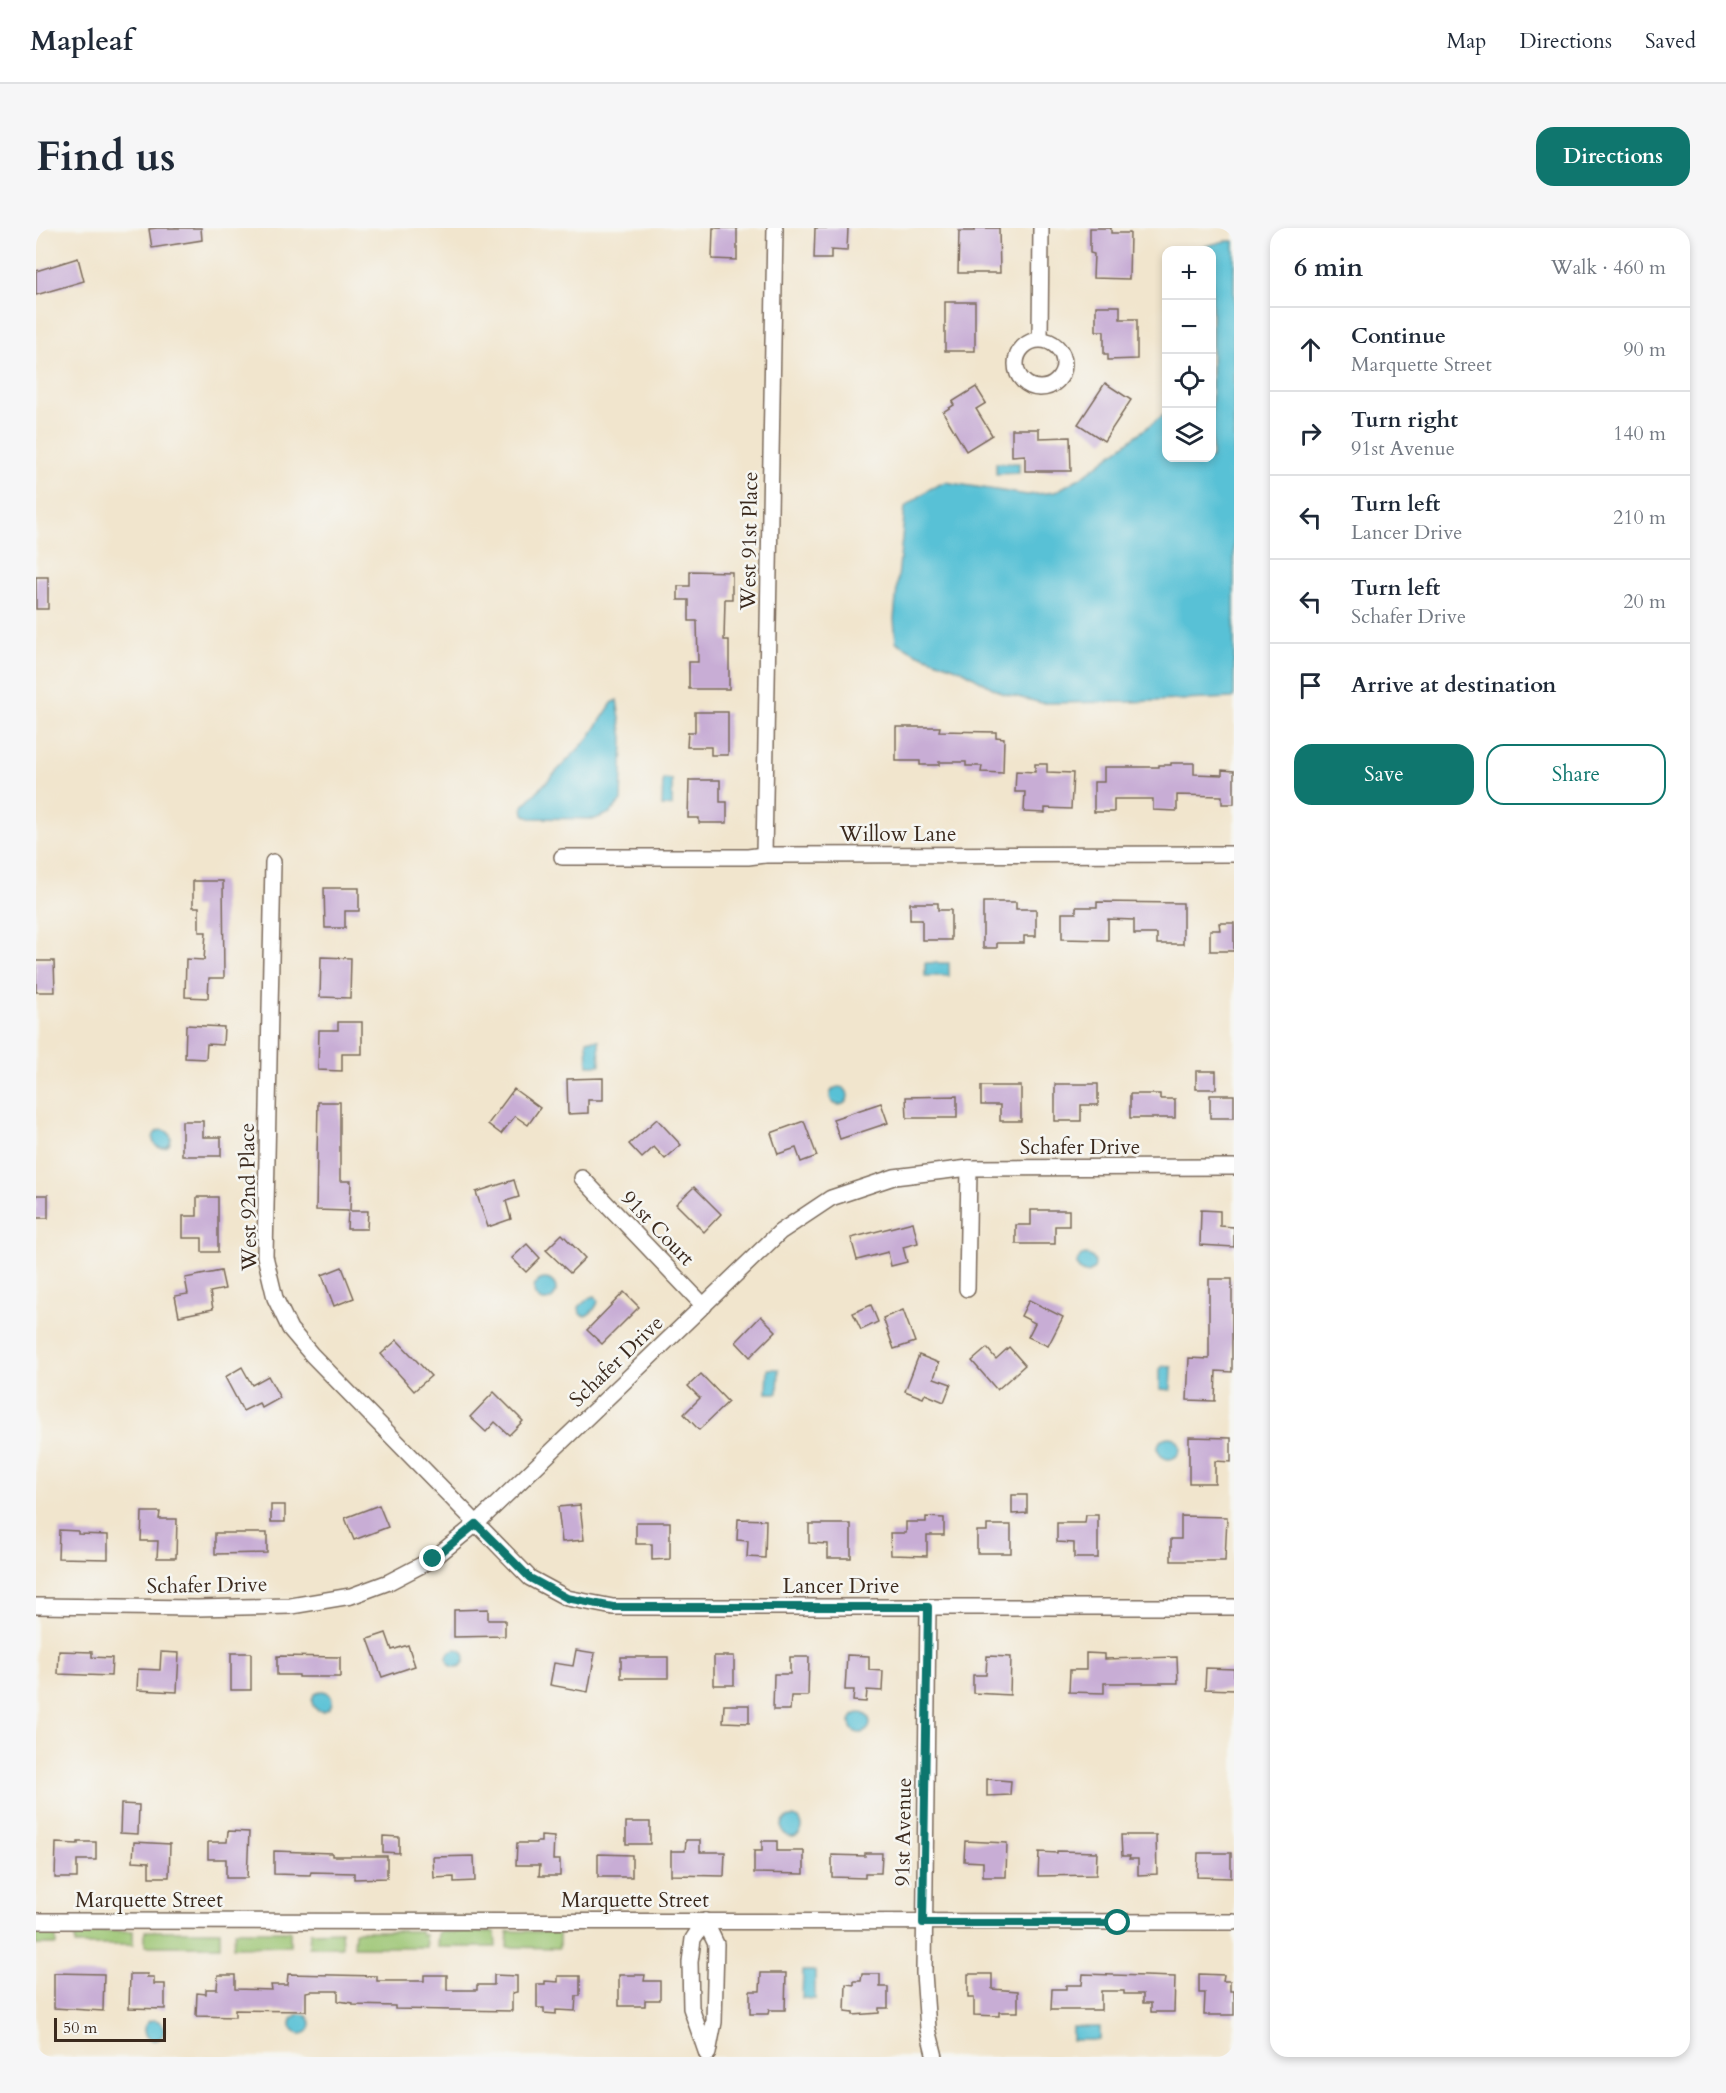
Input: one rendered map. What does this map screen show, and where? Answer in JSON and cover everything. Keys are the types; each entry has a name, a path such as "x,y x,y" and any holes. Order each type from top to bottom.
{"street":[{"name":"West 91st Place","path":"765,855 775,228"},
{"path":"1040,339 1041,228"},
{"name":"Willow Lane","path":"562,857 1234,854"},
{"name":"West 92nd Place","path":"273,862 265,1256 275,1298 290,1329 312,1354 476,1524"},
{"name":"Schafer Drive","path":"36,1606 197,1608 291,1605 351,1596 389,1582 433,1559 476,1524 780,1232 831,1198 894,1177 969,1168 1234,1167"},
{"path":"967,1289 969,1168"},
{"name":"91st Court","path":"582,1178 704,1306"},
{"name":"Lancer Drive","path":"476,1524 530,1578 567,1598 613,1607 1234,1607"},
{"name":"91st Avenue","path":"928,1607 923,1923 928,2029 935,2057"},
{"name":"Marquette Street","path":"36,1921 1234,1922"},
{"path":"705,1921 716,1944 714,2022 707,2056"},
{"path":"705,1921 693,1939 690,1962 691,2008 707,2056"}],"green space":[{"path":"36,1931 56,1931 56,1945 36,1945"},
{"path":"75,1931 133,1931 133,1945 75,1945"},
{"path":"145,1931 220,1931 220,1946 145,1946"},
{"path":"235,1931 290,1931 290,1946 233,1947"},
{"path":"341,1931 342,1947 309,1947 310,1932"},
{"path":"355,1931 420,1931 421,1935 425,1935 426,1947 354,1947"},
{"path":"508,1931 559,1932 559,1948 507,1947"},
{"path":"438,1932 495,1932 496,1947 437,1947"}],"water":[{"path":"1234,241 1234,698 1042,703 1001,693 962,670 916,653 896,642 894,619 905,507 930,489 945,482 1027,495 1055,492 1083,476 1162,416 1162,462 1216,462 1216,246 1206,246"},
{"path":"996,463 1019,463 1019,473 996,474"},
{"path":"617,700 623,738 621,801 610,813 595,819 530,818 524,814 523,806 589,738 612,703"},
{"path":"663,779 672,780 672,806 662,806"},
{"path":"925,963 949,963 949,976 925,976"},
{"path":"587,1040 599,1040 600,1065 588,1065"},
{"path":"839,1087 845,1090 848,1096 845,1102 839,1105 833,1102 830,1096 833,1090"},
{"path":"162,1130 168,1133 171,1139 168,1145 162,1148 156,1145 153,1139 156,1133"},
{"path":"1086,1255 1092,1258 1095,1264 1092,1270 1086,1273 1080,1270 1077,1264 1080,1258"},
{"path":"541,1279 549,1279 556,1286 556,1294 549,1301 541,1301 534,1294 534,1286"},
{"path":"595,1296 598,1300 597,1305 590,1314 585,1316 580,1314 579,1307"},
{"path":"1163,1366 1172,1367 1171,1390 1160,1389 1160,1369"},
{"path":"768,1369 779,1369 778,1393 767,1393"},
{"path":"1169,1437 1177,1440 1180,1448 1177,1456 1169,1459 1161,1456 1158,1448 1161,1440"},
{"path":"456,1649 462,1652 465,1658 462,1664 456,1667 450,1664 447,1658 450,1652"},
{"path":"322,1691 329,1694 332,1701 329,1708 322,1711 315,1708 312,1701 315,1694"},
{"path":"856,1713 864,1713 870,1719 870,1727 864,1733 856,1733 850,1727 850,1719"},
{"path":"792,1817 799,1820 802,1827 799,1834 792,1837 785,1834 782,1827 785,1820"},
{"path":"803,1971 815,1971 815,1999 802,1998"},
{"path":"301,2014 308,2017 311,2024 308,2031 301,2034 294,2031 291,2024 294,2017"},
{"path":"154,2020 161,2023 164,2030 161,2037 154,2040 147,2037 144,2030 147,2023"},
{"path":"1072,2027 1100,2027 1100,2040 1072,2040"}],"building":[{"path":"201,228 202,240 152,248 149,229"},
{"path":"713,228 737,228 737,260 712,259"},
{"path":"815,228 848,228 847,251 831,250 831,259 814,259"},
{"path":"975,228 999,228 1000,273 958,273 959,231 975,231"},
{"path":"1090,228 1111,228 1111,233 1130,233 1129,279 1093,278 1094,254 1090,253"},
{"path":"78,258 84,281 36,295 36,271"},
{"path":"945,302 975,302 975,351 945,351"},
{"path":"1096,306 1120,306 1120,319 1137,319 1137,359 1108,360 1108,354 1104,354 1104,331 1096,331"},
{"path":"1105,383 1131,400 1104,441 1078,424"},
{"path":"976,387 986,403 976,409 992,435 966,451 943,412 954,405 952,402"},
{"path":"1012,429 1039,429 1039,438 1070,437 1071,471 1025,471 1025,455 1012,456"},
{"path":"690,571 732,572 732,599 725,599 724,640 729,640 729,689 689,689 689,662 698,662 697,621 689,621 689,600 678,600 678,586 690,586"},
{"path":"36,577 48,577 48,609 36,609"},
{"path":"695,712 728,712 728,755 711,755 711,747 687,747 688,732 695,732"},
{"path":"896,727 940,727 939,731 996,732 996,737 1004,738 1003,773 981,772 982,766 966,766 966,762 920,765 920,761 896,761"},
{"path":"1171,763 1194,763 1194,774 1222,775 1222,770 1234,771 1234,804 1222,804 1222,796 1177,795 1177,811 1153,810 1153,799 1114,799 1114,812 1094,812 1094,782 1104,782 1104,767 1159,767 1159,765 1171,765"},
{"path":"1035,764 1047,764 1047,772 1073,773 1071,809 1045,808 1045,813 1024,812 1025,792 1015,792 1016,771 1035,772"},
{"path":"689,780 720,780 720,802 727,802 727,823 699,823 699,818 688,818"},
{"path":"193,881 223,881 224,978 209,978 208,998 185,997 186,959 204,960 206,932 199,932 199,907 193,907"},
{"path":"324,888 359,888 359,911 345,911 345,928 325,928"},
{"path":"983,902 1016,902 1016,909 1036,909 1036,936 1024,936 1024,943 997,943 997,948 983,948"},
{"path":"1097,902 1183,903 1183,944 1157,944 1157,934 1134,934 1134,920 1108,919 1108,940 1062,939 1062,913 1076,913 1076,907 1097,907"},
{"path":"910,903 938,903 938,910 951,910 951,940 922,940 922,920 910,920"},
{"path":"1219,923 1234,923 1234,951 1210,951 1210,930 1220,930"},
{"path":"321,957 351,958 350,998 320,997"},
{"path":"36,961 54,961 55,992 36,992"},
{"path":"338,1022 362,1022 362,1054 342,1054 342,1071 318,1070 319,1030 338,1030"},
{"path":"186,1025 224,1027 223,1045 207,1044 206,1059 185,1058"},
{"path":"1196,1071 1216,1071 1216,1089 1196,1089"},
{"path":"603,1078 603,1100 588,1100 588,1113 568,1114 567,1079"},
{"path":"1055,1084 1098,1084 1098,1105 1081,1105 1081,1121 1055,1121"},
{"path":"981,1086 1021,1086 1021,1121 1000,1121 1000,1105 981,1105"},
{"path":"514,1089 540,1108 528,1125 515,1116 501,1134 488,1124"},
{"path":"1130,1094 1160,1094 1160,1099 1175,1099 1175,1118 1130,1118"},
{"path":"1210,1095 1234,1095 1234,1118 1210,1118"},
{"path":"957,1096 957,1118 907,1118 906,1097"},
{"path":"318,1102 340,1102 340,1181 351,1181 350,1211 368,1211 367,1229 347,1229 348,1211 316,1210"},
{"path":"881,1103 888,1123 840,1139 833,1119"},
{"path":"657,1119 681,1145 665,1159 654,1147 642,1158 629,1144"},
{"path":"182,1121 203,1121 203,1137 221,1137 221,1156 182,1156"},
{"path":"804,1121 817,1156 801,1162 796,1148 778,1154 771,1133"},
{"path":"514,1180 519,1197 506,1201 511,1219 488,1227 476,1192"},
{"path":"694,1187 721,1214 704,1232 676,1204"},
{"path":"36,1195 48,1195 48,1218 36,1218"},
{"path":"197,1197 218,1197 218,1252 202,1252 202,1238 183,1238 183,1216 197,1216"},
{"path":"1031,1210 1069,1210 1069,1226 1055,1226 1055,1244 1016,1244 1016,1225 1031,1225"},
{"path":"1201,1210 1220,1211 1220,1226 1234,1227 1234,1247 1200,1245"},
{"path":"913,1222 918,1243 903,1247 907,1262 891,1266 888,1252 857,1260 851,1238"},
{"path":"562,1234 585,1258 570,1273 546,1250"},
{"path":"527,1244 540,1258 526,1272 512,1258"},
{"path":"342,1267 354,1298 334,1306 322,1275"},
{"path":"221,1271 225,1289 210,1292 213,1309 179,1316 175,1296 188,1294 185,1278"},
{"path":"1209,1279 1232,1279 1232,1372 1216,1371 1215,1401 1187,1400 1189,1358 1209,1359"},
{"path":"624,1292 639,1307 602,1344 587,1330"},
{"path":"1029,1300 1063,1317 1048,1346 1028,1337 1035,1323 1021,1316"},
{"path":"871,1305 878,1322 861,1330 853,1313"},
{"path":"903,1310 915,1342 894,1349 883,1318"},
{"path":"761,1316 776,1331 750,1357 736,1342"},
{"path":"397,1340 431,1376 414,1391 381,1354"},
{"path":"1009,1347 1025,1365 997,1390 972,1361 987,1348 996,1359"},
{"path":"919,1355 939,1363 934,1378 951,1384 944,1402 925,1394 923,1398 905,1391"},
{"path":"242,1367 252,1385 268,1376 280,1398 262,1408 259,1403 243,1411 225,1377"},
{"path":"701,1374 728,1402 699,1430 684,1414 700,1398 688,1386"},
{"path":"494,1392 523,1421 509,1435 495,1422 486,1432 470,1417"},
{"path":"1189,1437 1231,1438 1231,1462 1215,1461 1215,1483 1189,1483"},
{"path":"1012,1495 1027,1495 1027,1513 1012,1514"},
{"path":"271,1505 285,1505 285,1522 271,1522"},
{"path":"379,1505 388,1527 354,1540 345,1518"},
{"path":"580,1505 584,1540 562,1542 558,1507"},
{"path":"142,1512 160,1512 159,1519 177,1519 176,1558 157,1558 158,1541 141,1541"},
{"path":"1086,1515 1098,1515 1098,1558 1074,1558 1074,1543 1057,1542 1057,1523 1085,1523"},
{"path":"1181,1516 1227,1517 1225,1561 1171,1561 1171,1539 1181,1539"},
{"path":"926,1517 944,1518 944,1535 927,1535 927,1556 891,1555 890,1533 906,1533 906,1522 926,1522"},
{"path":"738,1519 766,1520 765,1558 747,1557 748,1541 737,1540"},
{"path":"636,1522 670,1522 670,1559 652,1560 652,1544 636,1544"},
{"path":"809,1524 851,1524 851,1558 828,1558 828,1544 809,1543"},
{"path":"987,1525 1011,1525 1011,1553 977,1553 977,1531 987,1531"},
{"path":"59,1530 78,1531 78,1534 108,1535 108,1559 58,1558"},
{"path":"215,1533 267,1533 267,1553 215,1554"},
{"path":"488,1609 488,1620 505,1620 505,1636 454,1637 454,1610"},
{"path":"386,1633 392,1650 408,1645 415,1666 382,1677 368,1639"},
{"path":"576,1650 595,1653 588,1692 550,1685 554,1663 573,1666"},
{"path":"59,1651 92,1652 92,1657 112,1658 111,1676 58,1674"},
{"path":"161,1652 179,1653 177,1692 137,1690 138,1669 160,1670"},
{"path":"231,1653 251,1653 251,1690 231,1690"},
{"path":"1086,1653 1105,1654 1105,1659 1177,1657 1178,1683 1104,1683 1104,1693 1069,1692 1070,1670 1086,1670"},
{"path":"847,1655 869,1656 869,1670 883,1671 882,1691 867,1690 866,1702 853,1701 854,1690 845,1690"},
{"path":"277,1656 340,1657 340,1677 277,1675"},
{"path":"714,1656 734,1656 734,1685 714,1685"},
{"path":"987,1656 1011,1657 1010,1695 973,1693 973,1675 986,1675"},
{"path":"621,1657 668,1657 668,1678 621,1678"},
{"path":"790,1657 809,1657 808,1696 791,1696 790,1710 773,1710 774,1674 790,1674"},
{"path":"1206,1668 1234,1669 1234,1690 1205,1689"},
{"path":"724,1705 749,1705 749,1723 723,1722"},
{"path":"987,1779 1011,1781 1010,1795 987,1796"},
{"path":"121,1804 139,1805 138,1834 120,1833"},
{"path":"626,1822 650,1822 650,1844 626,1844"},
{"path":"228,1831 249,1832 247,1878 226,1878 226,1859 208,1859 208,1842 227,1842"},
{"path":"1121,1835 1156,1835 1157,1874 1138,1875 1138,1859 1122,1856"},
{"path":"383,1836 399,1837 399,1853 383,1852"},
{"path":"541,1836 554,1837 553,1860 560,1860 560,1876 539,1876 540,1865 516,1865 517,1843 541,1842"},
{"path":"686,1840 700,1840 700,1852 725,1852 724,1876 671,1875 671,1851 685,1851"},
{"path":"762,1841 777,1841 777,1851 804,1851 804,1874 754,1873 754,1851 762,1851"},
{"path":"965,1841 1007,1843 1006,1877 983,1877 983,1862 964,1861"},
{"path":"78,1842 96,1842 96,1860 77,1860 77,1878 55,1878 56,1843 78,1844"},
{"path":"134,1842 170,1844 169,1877 149,1877 149,1862 133,1861"},
{"path":"274,1851 332,1853 332,1856 387,1856 387,1878 354,1879 354,1873 274,1874"},
{"path":"1057,1851 1097,1852 1096,1875 1038,1876 1039,1852 1057,1853"},
{"path":"865,1853 882,1853 881,1873 865,1873 865,1878 832,1877 832,1855 865,1856"},
{"path":"1198,1853 1231,1853 1231,1878 1197,1877"},
{"path":"598,1854 632,1855 632,1877 598,1877"},
{"path":"474,1856 475,1881 454,1882 454,1877 434,1878 433,1857"},
{"path":"54,1973 104,1974 103,2011 54,2008"},
{"path":"761,1973 786,1973 785,2010 769,2010 768,2014 750,2014 750,1991 760,1991"},
{"path":"130,1974 148,1974 147,1977 154,1977 154,1984 165,1984 165,2009 129,2008"},
{"path":"288,1974 377,1976 377,1981 424,1981 424,1975 447,1975 447,1990 477,1990 477,1985 494,1985 494,1975 517,1976 517,1992 512,1993 512,2011 395,2009 395,2006 353,2005 353,2003 338,2001 338,1991 311,1991 306,1992 306,2011 235,2010 235,2017 196,2016 197,1993 206,1994 206,1989 217,1989 218,1975 235,1975 235,1989 272,1990 271,1985 287,1985"},
{"path":"862,1974 880,1974 880,1987 888,1987 888,2008 879,2008 879,2013 853,2015 853,2013 845,2012 846,1984 854,1985 854,1981 861,1981"},
{"path":"968,1974 992,1974 992,1989 1018,1991 1018,2012 999,2012 999,2016 974,2015 974,1998 968,1998"},
{"path":"1083,1974 1175,1977 1174,2012 1151,2012 1151,2003 1143,2003 1143,1994 1124,1994 1124,1991 1101,1991 1101,2010 1051,2010 1052,1989 1066,1989 1066,1985 1082,1985"},
{"path":"1199,1974 1224,1975 1223,1981 1230,1981 1230,1991 1234,1991 1234,2015 1204,2015 1205,1993 1199,1993"},
{"path":"619,1975 645,1975 644,1981 660,1981 660,2000 645,2000 645,2006 619,2006"},
{"path":"558,1976 580,1976 580,1996 576,1996 575,2011 556,2010 556,2014 544,2013 544,2008 537,2008 537,1984 545,1984 545,1981 558,1982"}],"route":[{"path":"433,1559 476,1524 530,1578 567,1598 613,1607 928,1607 923,1923 1118,1923"}]}
